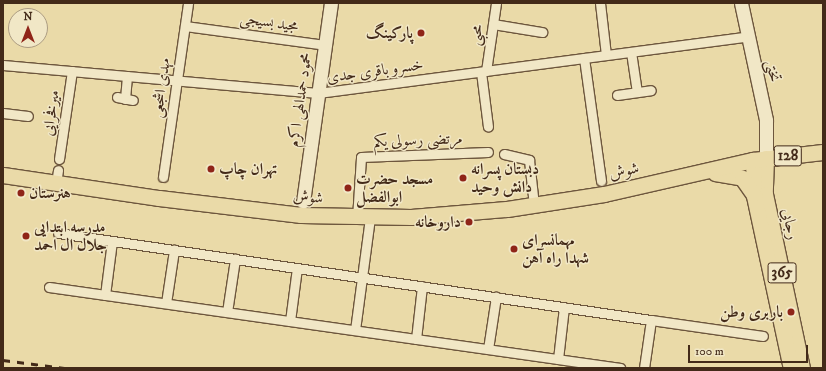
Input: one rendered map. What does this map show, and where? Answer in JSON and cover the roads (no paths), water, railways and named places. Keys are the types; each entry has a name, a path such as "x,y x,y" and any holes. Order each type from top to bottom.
{"main road":[{"name":"شوش","path":"3,175 57,177 174,200 301,215 363,218 436,216 534,205 604,194 704,172 762,155 823,152"},
{"name":"365","path":"754,196 759,178 762,155"},
{"name":"365","path":"704,172 731,174 742,178 749,184 754,196"},
{"name":"رجایی","path":"759,178 765,194 802,368"},
{"name":"رجایی","path":"754,196 791,368"}],"street":[{"name":"مهدی اشجعی","path":"163,177 188,3"},
{"name":"محمود حمدالهی اکرم","path":"303,202 331,3"},
{"name":"محبی","path":"488,127 484,72 496,3"},
{"path":"600,3 606,55"},
{"name":"تختی","path":"741,3 766,120 762,155"},
{"path":"493,24 542,32"},
{"name":"مجید بسیجی","path":"185,26 325,45"},
{"name":"خسرو باقری جدی","path":"3,65 318,93 749,36"},
{"path":"631,52 637,92"},
{"path":"584,58 601,181"},
{"name":"میرفخرایی","path":"60,159 72,71"},
{"path":"125,98 127,76"},
{"path":"617,95 651,90"},
{"path":"3,112 28,116"},
{"name":"مرتضی رسولی یکم","path":"363,218 361,158 488,152"},
{"path":"504,154 529,160 534,205"},
{"path":"355,330 363,278 363,218"},
{"path":"58,233 764,336"},
{"path":"105,295 112,241"},
{"path":"166,303 174,250"},
{"path":"227,312 235,259"},
{"path":"290,321 297,268"},
{"path":"416,339 422,286"},
{"path":"50,287 620,368"},
{"path":"488,349 496,297"},
{"path":"558,359 564,307"},
{"path":"644,368 651,320"}],"railway":[{"path":"3,360 64,368"}],"place":[{"name":"پارکینگ","path":"421,33"},
{"name":"تهران چاپ","path":"211,169"},
{"name":"دبستان پسرانه دانش وحید","path":"463,178"},
{"name":"مسجد حضرت ابوالفضل","path":"348,188"},
{"name":"هنرستان","path":"21,193"},
{"name":"داروخانه","path":"469,222"},
{"name":"مدرسه ابتدایی جلال ال احمد","path":"26,236"},
{"name":"مهمانسرای شهدا راه آهن","path":"514,249"},
{"name":"باربری وطن","path":"791,312"}]}
